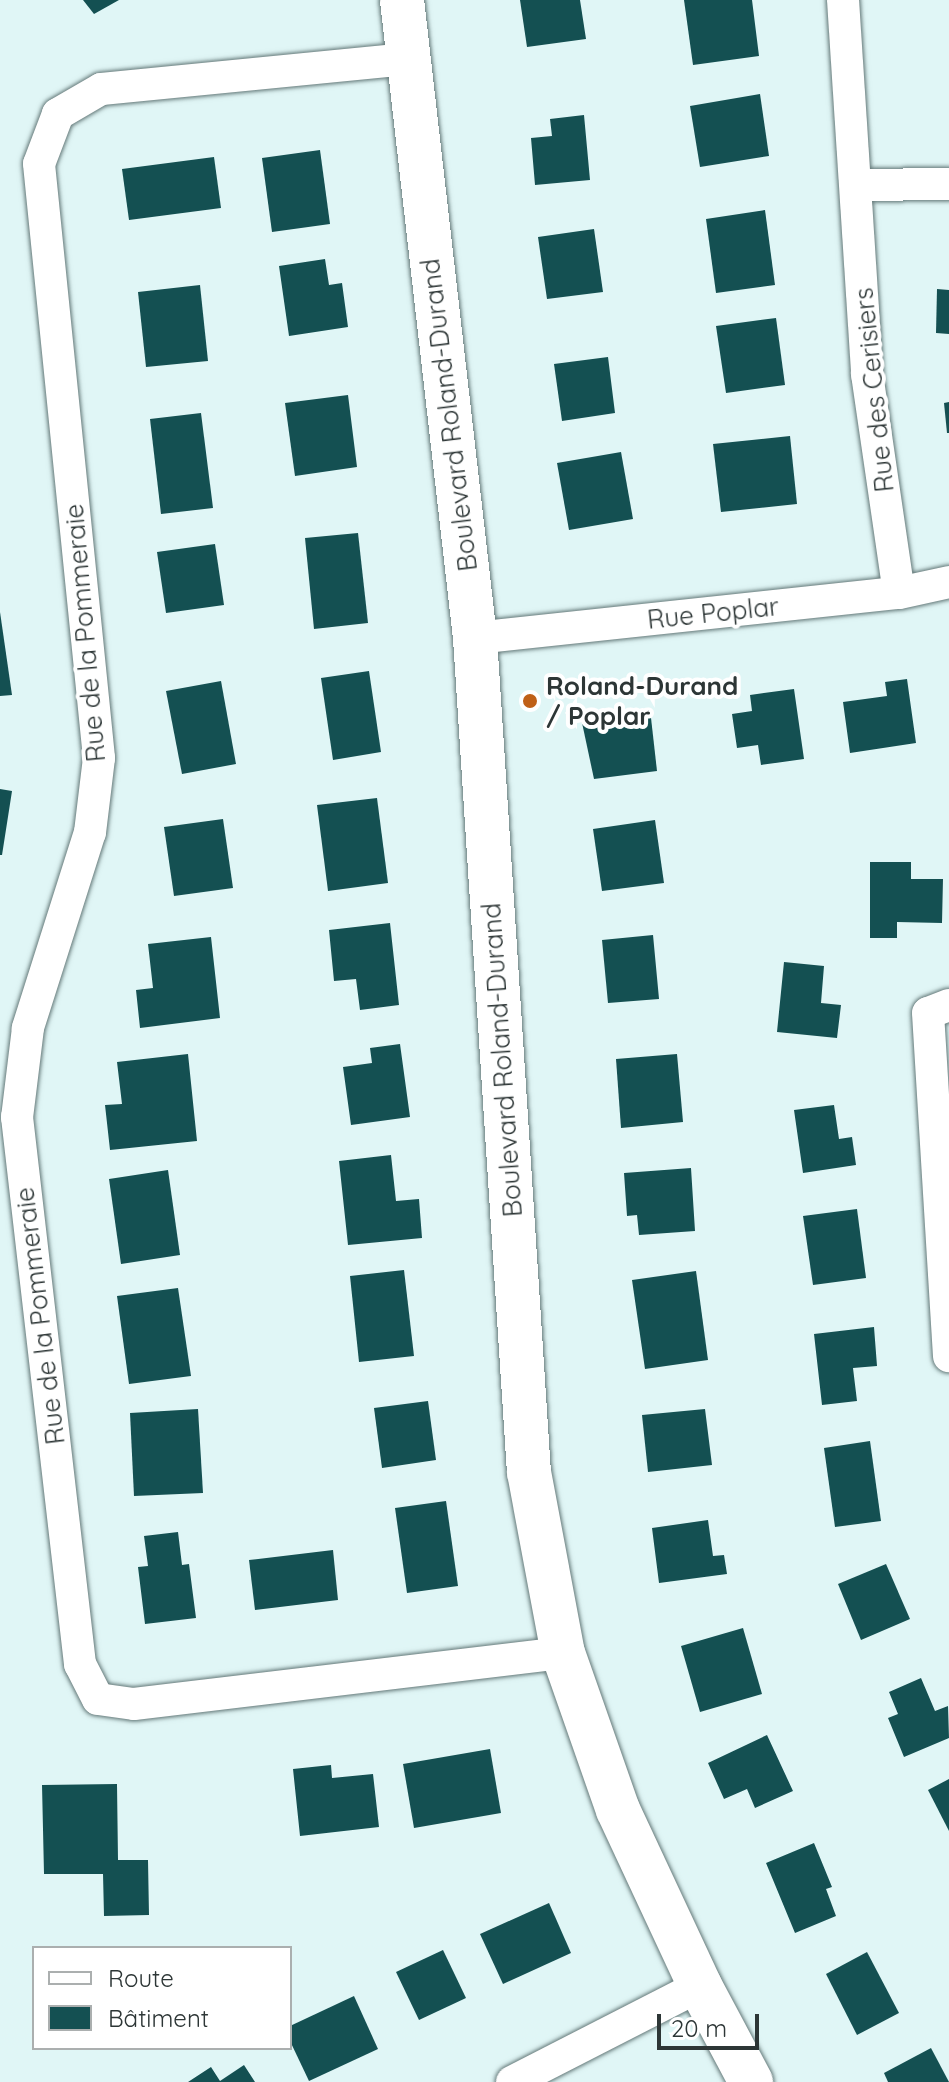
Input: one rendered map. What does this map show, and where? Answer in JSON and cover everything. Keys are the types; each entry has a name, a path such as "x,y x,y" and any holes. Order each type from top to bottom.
{"street":[{"name":"Boulevard Roland-Durand","path":"402,0 475,638 529,1472 563,1653 618,1810 700,1986 751,2082"},
{"name":"Rue des Cerisiers","path":"843,0 867,374 899,593"},
{"name":"Rue de la Pommeraie","path":"407,59 101,89 58,114 39,164 99,758 90,832 28,1028 17,1117 80,1664 98,1699 134,1704 563,1653"},
{"path":"856,185 949,184"},
{"name":"Rue Poplar","path":"475,638 899,593 949,582"},
{"path":"939,1009 949,1356"},
{"path":"512,2082 700,1986"}],"building":[{"path":"83,0 119,0 94,14"},
{"path":"520,0 580,0 586,39 527,47"},
{"path":"684,0 752,0 759,56 693,65"},
{"path":"760,94 769,156 700,167 690,106"},
{"path":"584,115 590,180 535,185 531,138 552,136 550,119"},
{"path":"320,150 330,224 272,232 262,158"},
{"path":"214,157 221,208 129,220 122,169"},
{"path":"765,210 775,285 716,293 706,219"},
{"path":"594,229 603,292 547,299 538,237"},
{"path":"325,259 329,285 342,283 348,327 289,336 279,266"},
{"path":"200,285 208,361 146,367 138,292"},
{"path":"937,289 949,290 949,334 936,333"},
{"path":"776,318 785,385 726,393 716,326"},
{"path":"608,357 615,413 562,421 554,364"},
{"path":"348,395 357,467 295,476 285,403"},
{"path":"949,402 949,433 947,433 944,403"},
{"path":"201,413 213,508 161,514 150,419"},
{"path":"790,436 797,504 721,512 713,444"},
{"path":"621,452 633,519 569,530 557,463"},
{"path":"358,533 368,623 314,629 305,538"},
{"path":"215,544 224,605 166,613 157,552"},
{"path":"0,612 12,695 0,696"},
{"path":"369,671 381,752 333,760 321,678"},
{"path":"907,679 916,743 850,753 843,702 887,696 885,682"},
{"path":"221,681 236,764 182,774 166,691"},
{"path":"794,689 804,759 761,765 758,745 737,748 732,714 752,711 750,695"},
{"path":"650,709 657,771 594,779 581,718"},
{"path":"0,789 12,791 2,855 0,855"},
{"path":"377,798 388,883 328,891 317,805"},
{"path":"223,819 233,888 174,896 164,827"},
{"path":"655,820 664,883 602,891 593,829"},
{"path":"870,862 911,862 911,879 943,879 942,923 897,922 897,938 870,938"},
{"path":"390,923 399,1005 360,1010 356,979 334,981 329,930"},
{"path":"653,935 659,999 608,1003 602,940"},
{"path":"211,937 220,1018 140,1028 136,990 153,988 148,944"},
{"path":"784,962 824,966 821,1003 841,1005 837,1038 777,1032"},
{"path":"400,1044 410,1117 351,1125 343,1067 372,1063 370,1048"},
{"path":"188,1054 197,1141 110,1150 105,1105 122,1104 117,1062"},
{"path":"677,1054 683,1122 621,1128 616,1059"},
{"path":"834,1105 839,1139 852,1137 856,1165 803,1173 794,1110"},
{"path":"391,1155 396,1201 419,1199 422,1238 348,1245 339,1161"},
{"path":"691,1168 695,1231 639,1235 637,1215 627,1216 624,1173"},
{"path":"168,1170 180,1255 121,1264 109,1179"},
{"path":"857,1209 866,1278 813,1285 803,1216"},
{"path":"404,1270 414,1356 359,1362 350,1276"},
{"path":"696,1271 708,1360 645,1369 632,1280"},
{"path":"178,1288 191,1376 129,1384 117,1296"},
{"path":"874,1327 877,1366 853,1368 857,1401 822,1405 814,1334"},
{"path":"428,1401 436,1460 382,1468 374,1408"},
{"path":"198,1409 203,1493 134,1496 130,1413"},
{"path":"705,1409 712,1465 648,1472 642,1415"},
{"path":"870,1441 881,1521 835,1527 824,1448"},
{"path":"446,1501 458,1586 407,1593 395,1508"},
{"path":"708,1520 713,1556 724,1555 727,1574 659,1583 652,1528"},
{"path":"178,1532 182,1565 189,1564 196,1618 145,1624 138,1567 148,1566 144,1536"},
{"path":"333,1550 338,1600 255,1610 249,1560"},
{"path":"886,1564 910,1619 861,1640 838,1584"},
{"path":"743,1628 762,1694 700,1712 681,1646"},
{"path":"921,1678 935,1711 948,1706 949,1738 904,1757 888,1718 898,1714 889,1692"},
{"path":"767,1735 793,1791 755,1808 747,1789 724,1799 708,1763"},
{"path":"490,1749 501,1813 414,1828 403,1764"},
{"path":"331,1765 332,1778 373,1774 379,1827 300,1836 293,1769"},
{"path":"949,1779 949,1831 928,1790"},
{"path":"117,1784 118,1860 148,1860 149,1915 104,1916 103,1874 44,1874 42,1785"},
{"path":"814,1843 832,1887 826,1889 836,1916 795,1933 766,1863"},
{"path":"549,1903 571,1953 503,1984 480,1934"},
{"path":"443,1950 466,1998 419,2020 396,1972"},
{"path":"867,1952 899,2013 857,2035 826,1974"},
{"path":"354,1996 378,2049 309,2081 292,2045 292,2025"},
{"path":"931,2048 949,2082 888,2082 884,2073"},
{"path":"244,2065 255,2082 188,2082 211,2067 220,2081"}],"place":[{"name":"Roland-Durand / Poplar","path":"530,701"}]}
